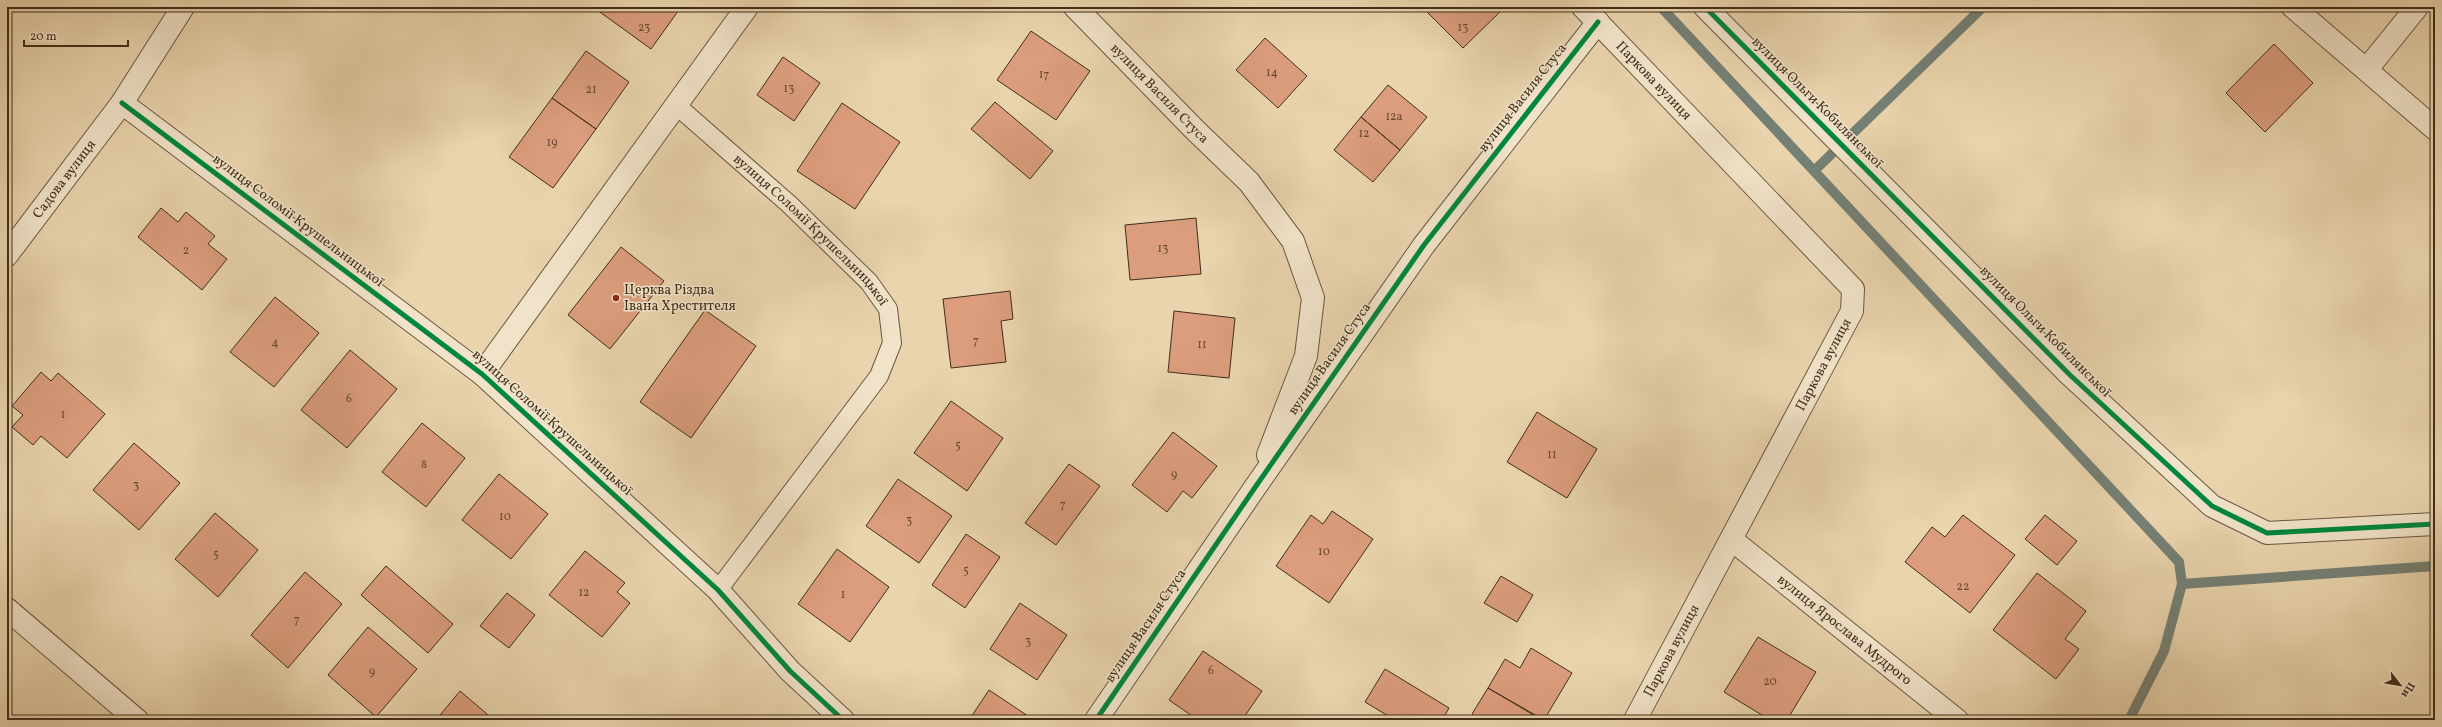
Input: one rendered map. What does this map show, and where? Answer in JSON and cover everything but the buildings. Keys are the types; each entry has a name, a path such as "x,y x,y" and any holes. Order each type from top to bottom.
{"street":[{"path":"122,103 183,7"},
{"name":"вулиця Соломії Крушельницької","path":"482,374 747,7"},
{"name":"вулиця Василя Стуса","path":"1075,7 1195,130 1249,182 1293,241 1313,298 1306,356 1256,486"},
{"name":"вулиця Ольги Кобилянської","path":"1705,7 2070,375 2212,506 2267,533 2435,524"},
{"path":"2293,7 2435,129"},
{"path":"2367,69 2417,7"},
{"name":"вулиця Василя Стуса","path":"1096,720 1256,486 1424,245 1591,14"},
{"name":"Паркова вулиця","path":"1591,14 1853,288 1852,311 1732,540 1635,720"},
{"name":"Садова вулиця","path":"7,255 122,103"},
{"name":"вулиця Соломії Крушельницької","path":"122,103 482,374 718,590 790,671 843,720"},
{"name":"вулиця Ярослава Мудрого","path":"1732,540 1957,720"},
{"path":"7,609 137,720"}],"lane":[{"name":"вулиця Соломії Крушельницької","path":"676,105 790,204 869,282 888,308 892,343 879,376 718,590"}],"waterway":[{"path":"1661,7 2179,562 2182,584 2164,651 2129,720"},
{"path":"1815,170 1983,7"},
{"path":"2182,584 2435,566"}],"cycle path":[{"path":"1705,7 2070,375 2212,506 2267,533 2435,524"},
{"path":"1096,720 1256,486 1424,245 1598,22"},
{"path":"122,103 482,374 718,590 790,671 843,720"}],"place":[{"name":"Церква Різдва Івана Хрестителя","path":"616,298"}]}
